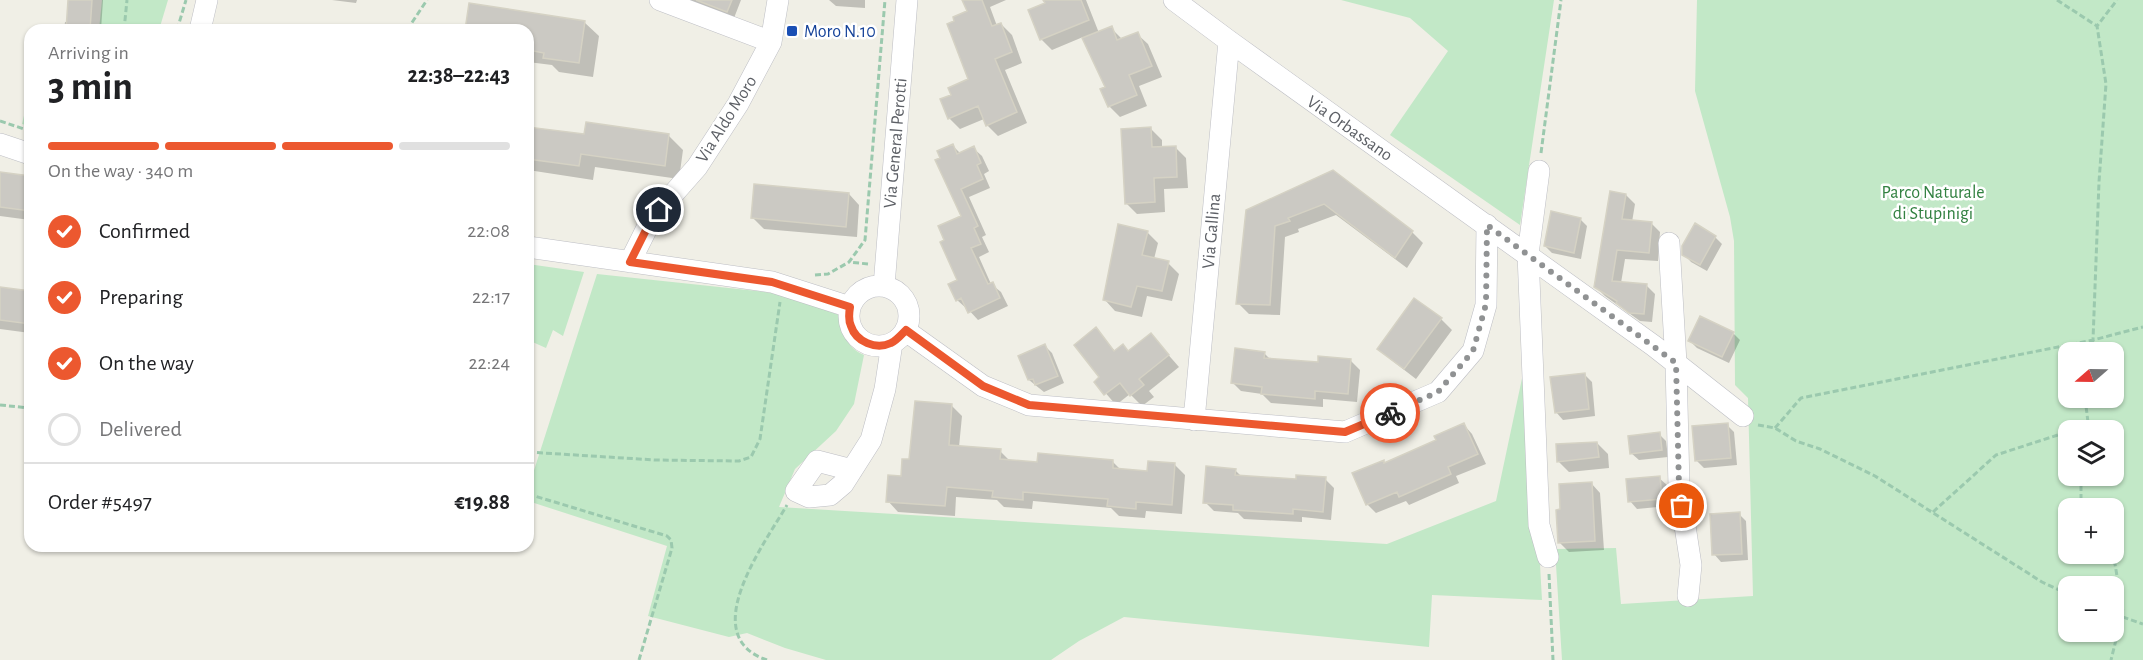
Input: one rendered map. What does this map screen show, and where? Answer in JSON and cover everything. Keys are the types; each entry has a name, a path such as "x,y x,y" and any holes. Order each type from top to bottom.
{"street":[{"path":"201,24 207,0"},
{"path":"660,0 771,42"},
{"name":"Via Aldo Moro","path":"630,262 652,218 697,167 738,104 771,42 778,0"},
{"name":"Via General Perotti","path":"884,276 907,0"},
{"name":"Via Orbassano","path":"1174,0 1528,254 1676,363 1743,416"},
{"name":"Via Gallina","path":"1194,420 1229,41"},
{"path":"0,144 24,151"},
{"path":"1539,171 1528,254 1539,525 1548,557"},
{"path":"899,337 983,386 1029,405 1345,432 1438,392 1473,351 1486,304 1487,225"},
{"path":"1669,243 1676,363 1679,487 1691,565 1688,596"},
{"path":"534,248 782,285 850,307"},
{"path":"852,470 817,460 795,491 809,497 830,495 843,484 852,470 871,440 899,337 909,319 909,308 903,297 889,287 884,276 855,297 850,307 850,326 855,335 875,346 899,337"}],"path":[{"path":"124,24 127,0"},
{"path":"179,24 186,0"},
{"path":"411,24 427,0"},
{"path":"807,275 828,274 849,262 865,240 885,0"},
{"path":"1539,171 1562,0"},
{"path":"2057,0 2097,26"},
{"path":"2093,340 2099,182 2106,84 2097,26 2117,0"},
{"path":"0,121 24,129"},
{"path":"849,262 884,276"},
{"path":"534,452 655,460 739,461 751,457 760,439 782,285"},
{"path":"1774,428 1801,398 2093,340 2143,327"},
{"path":"0,405 24,407"},
{"path":"1743,416 1752,425 1774,428 1796,441 1820,449 1875,476 2042,582 2058,589"},
{"path":"1932,512 1996,455 2058,435"},
{"path":"767,660 754,656 739,638 734,625 736,603 744,581 795,491"},
{"path":"534,496 667,536 671,540 672,548 639,660"},
{"path":"1548,557 1553,660"},
{"path":"2124,618 2143,624"},
{"path":"2111,660 2116,642"}],"green space":[{"path":"102,0 168,0 161,24 100,24"},
{"path":"1341,0 1554,0 1520,225 1390,135 1448,51 1410,18"},
{"name":"Parco Naturale di Stupinigi","path":"1697,0 2143,0 2143,660 1562,660 1555,549 1616,548 1621,604 1753,596 1748,398 1735,385 1734,241 1730,217 1695,91"},
{"path":"534,265 584,272 563,336 553,330 546,348 534,343"},
{"path":"597,274 784,294 839,315 849,344 864,355 854,404 836,431 795,469 779,507 1387,544 1496,501 1528,350 1542,600 1432,595 1429,647 1124,617 1079,641 1051,660 826,660 785,648 747,633 729,637 648,616 667,546 534,503 534,470"}],"building":[{"path":"68,0 92,0 90,24 66,24"},
{"path":"696,0 732,0 727,12"},
{"path":"962,0 982,0 992,26 1001,23 1012,52 995,59 1017,112 986,126 978,106 948,119 940,99 951,95 948,88 968,79 947,24 954,21 953,17 967,11"},
{"path":"1043,0 1081,0 1089,20 1040,40 1028,10 1045,3"},
{"path":"469,3 585,21 579,63 543,58 544,53 534,51 534,24 466,24"},
{"path":"1112,26 1117,40 1138,32 1152,66 1129,75 1137,95 1108,107 1100,89 1105,87 1082,38"},
{"path":"586,122 669,134 665,166 581,154 579,166 534,160 534,128 584,134"},
{"path":"1151,127 1152,147 1176,146 1177,177 1154,178 1155,202 1125,204 1121,129"},
{"path":"953,144 957,154 974,146 981,163 977,165 983,179 961,189 978,226 974,228 981,244 971,248 988,284 993,282 1000,298 968,313 961,298 956,301 948,284 957,280 940,242 944,240 938,226 961,216 935,160 940,158 937,151"},
{"path":"1333,170 1413,231 1395,258 1324,204 1288,218 1290,221 1275,226 1270,305 1236,304 1246,210"},
{"path":"0,172 24,175 24,210 0,207"},
{"path":"754,184 849,193 846,227 751,218"},
{"path":"1610,191 1626,194 1622,219 1652,222 1649,253 1617,250 1612,281 1647,284 1644,314 1629,313 1616,303 1617,301 1594,287"},
{"path":"1551,211 1581,218 1574,253 1544,246"},
{"path":"1695,223 1716,236 1700,265 1682,255 1682,246"},
{"path":"1118,224 1148,231 1142,255 1169,261 1162,291 1137,286 1131,307 1103,300"},
{"path":"0,287 24,290 24,323 0,320"},
{"path":"1414,298 1442,318 1404,369 1377,349"},
{"path":"1700,316 1734,332 1722,357 1688,341"},
{"path":"1096,327 1114,351 1123,344 1128,351 1151,333 1169,355 1139,379 1144,385 1130,396 1120,383 1104,395 1094,382 1099,377 1074,345"},
{"path":"1045,344 1058,376 1035,385 1033,379 1028,380 1018,356"},
{"path":"1235,348 1265,352 1264,358 1318,362 1318,356 1351,359 1348,394 1315,391 1315,399 1261,394 1262,387 1231,383"},
{"path":"1585,373 1589,409 1555,413 1550,377"},
{"path":"915,401 952,404 949,445 1001,449 1000,459 1037,462 1038,453 1113,460 1113,468 1147,471 1148,461 1175,463 1172,505 1136,502 1136,509 1107,506 1108,499 1023,492 1023,500 992,497 993,491 947,487 945,506 886,502 888,475 901,476 902,459 909,459"},
{"path":"1464,423 1478,454 1448,467 1451,474 1399,497 1397,492 1366,505 1352,473 1384,460 1384,463 1436,440 1434,436"},
{"path":"1728,423 1731,458 1695,461 1692,426"},
{"path":"1660,432 1662,450 1630,454 1628,436"},
{"path":"1597,442 1599,457 1557,462 1556,444"},
{"path":"1206,466 1236,469 1235,475 1296,479 1296,475 1326,477 1323,512 1293,509 1293,514 1233,510 1233,505 1203,503"},
{"path":"1660,476 1662,499 1628,502 1626,479"},
{"path":"1592,482 1595,541 1558,543 1556,510 1560,509 1559,484"},
{"path":"1740,512 1742,554 1712,555 1710,514"}],"way so far":[{"path":"1390,413 1438,392 1473,351 1486,304 1487,225 1676,363 1679,487 1682,506"}],"place":[{"name":"Moro N.10","path":"792,31"}],"route":[{"path":"659,210 652,218 630,262 772,282 850,307 850,326 855,335 866,343 875,346 892,343 906,330 983,386 1029,405 1345,432 1390,413"}]}
